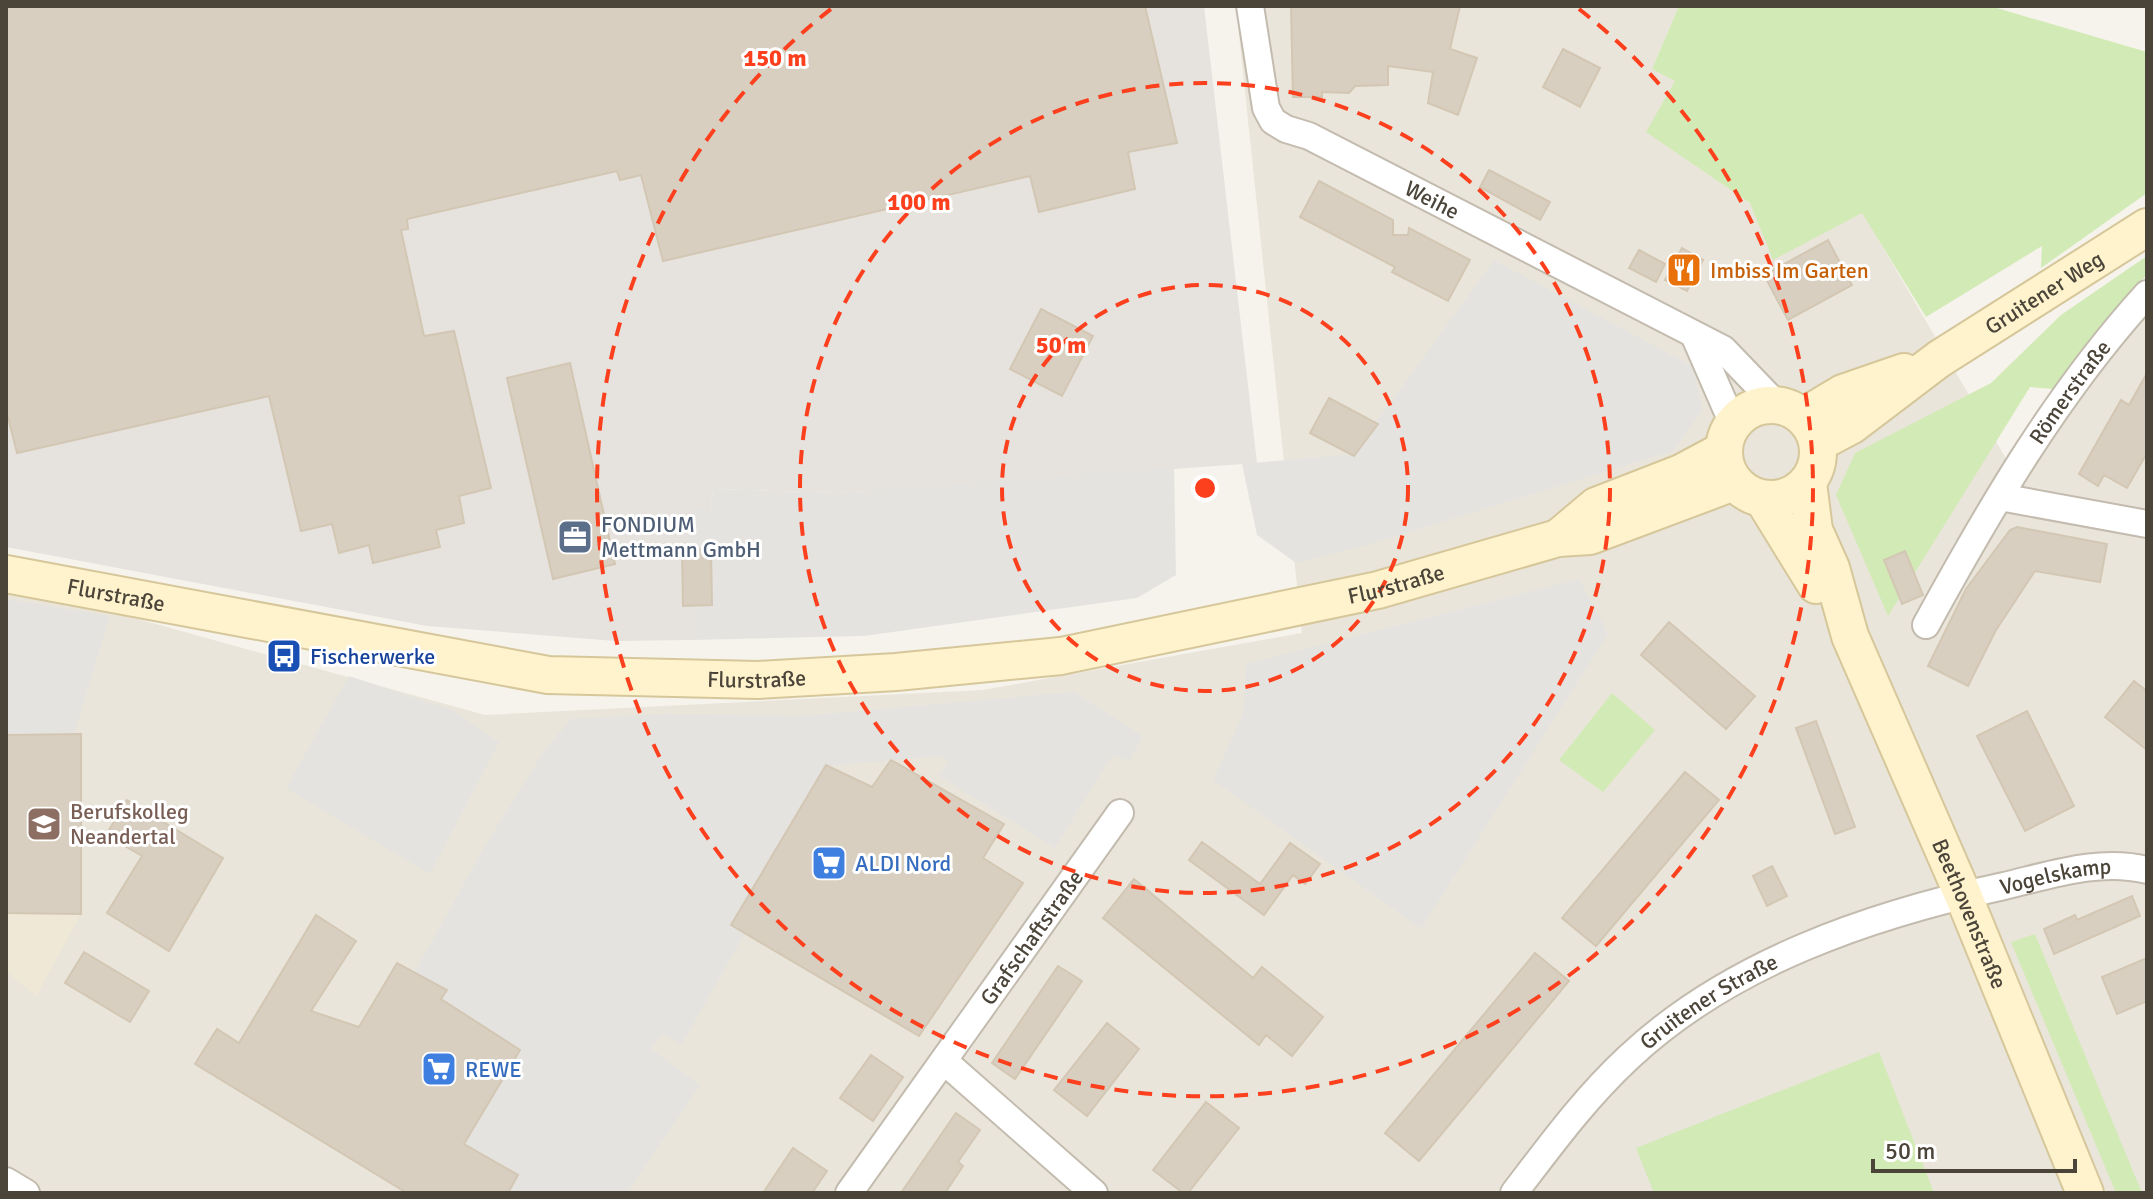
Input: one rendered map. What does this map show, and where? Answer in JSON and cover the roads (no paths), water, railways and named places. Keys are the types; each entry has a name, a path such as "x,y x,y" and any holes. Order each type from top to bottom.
{"main road":[{"name":"Gruitener Weg","path":"1738,464 1752,408 1799,422 1852,425 1939,359 2147,227"},
{"path":"1738,464 1787,497 1808,483 1819,457 1799,422"},
{"name":"Flurstraße","path":"6,574 548,675 758,680 896,672 1061,656 1378,590 1506,556 1558,538 1596,506 1681,473 1738,464"},
{"name":"Beethovenstraße","path":"1738,464 1850,636"},
{"name":"Beethovenstraße","path":"1808,483 1814,530 1831,568 1850,636 1963,895 2085,1193"}],"street":[{"name":"Weihe","path":"1250,6 1266,108 1273,121 1309,136 1723,349 1799,422"},
{"name":"Römerstraße","path":"1926,625 2000,497 2076,377 2147,294"},
{"path":"1695,337 1738,464"},
{"path":"2000,497 2147,524"},
{"name":"Grafschaftstraße","path":"849,1193 1120,813"},
{"name":"Vogelskamp","path":"1963,895 2102,865 2147,870"},
{"name":"Gruitener Straße","path":"1514,1193 1598,1087 1661,1030 1705,999 1794,951 1963,895"},
{"path":"944,1061 1094,1193"},
{"path":"6,1181 26,1193"}],"place":[{"name":"Imbiss Im Garten","path":"1684,270"},
{"name":"FONDIUM Mettmann GmbH","path":"575,537"},
{"name":"Fischerwerke","path":"284,656"},
{"name":"Berufskolleg Neandertal","path":"44,824"},
{"name":"ALDI Nord","path":"829,863"},
{"name":"REWE","path":"439,1069"}]}
